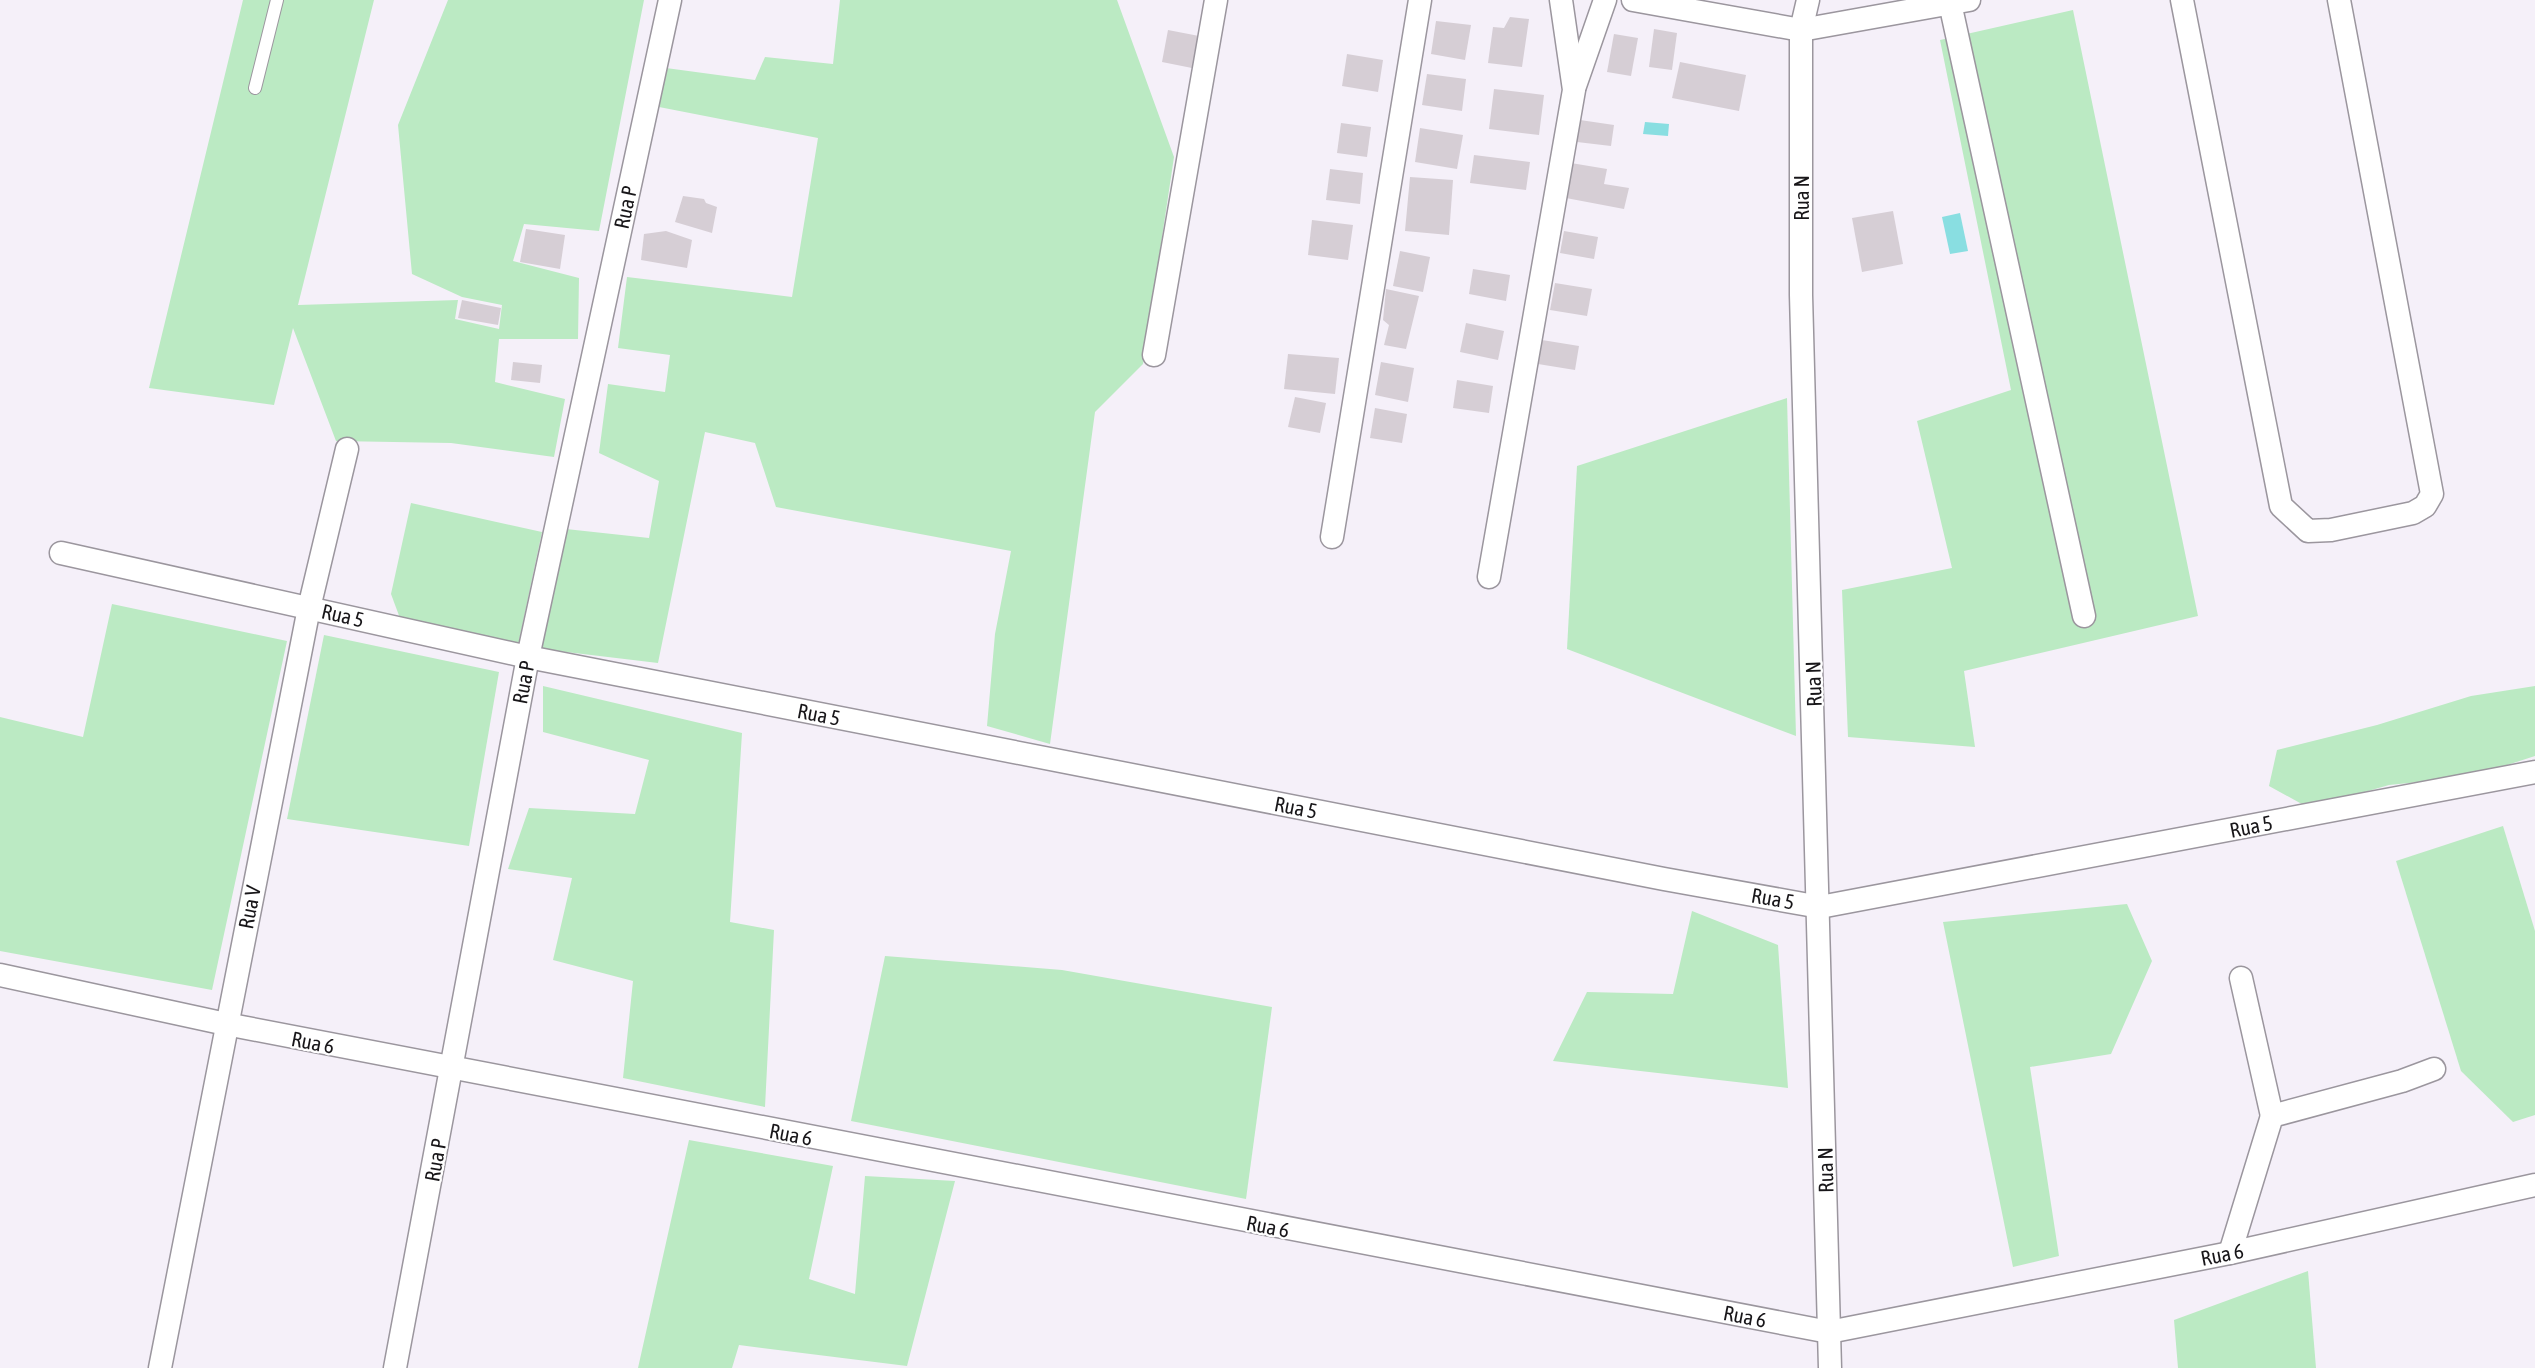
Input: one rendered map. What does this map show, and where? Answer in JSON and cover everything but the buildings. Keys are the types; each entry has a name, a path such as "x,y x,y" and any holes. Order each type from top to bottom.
{"street":[{"name":"Rua P","path":"395,1368 434,1167 449,1068 528,657 670,0"},
{"path":"1154,356 1216,0"},
{"path":"1332,537 1420,0"},
{"path":"1561,0 1574,90"},
{"path":"1489,578 1574,90 1605,0"},
{"path":"1633,0 1801,30 1959,2 2084,616"},
{"name":"Rua N","path":"1808,0 1801,30 1801,295 1820,907 1830,1368"},
{"path":"2182,0 2282,506 2308,531 2331,530 2413,513 2425,506 2432,494 2339,0"},
{"name":"Rua V","path":"160,1368 309,608 347,449"},
{"name":"Rua 5","path":"61,553 528,657 1664,879 1820,907 2535,772"},
{"name":"Rua 6","path":"0,975 226,1024 449,1068 1829,1332 2230,1253 2535,1185"},
{"path":"2230,1253 2272,1116 2241,978"},
{"path":"2272,1116 2402,1081 2434,1069"}],"lane":[{"path":"255,88 277,0"}],"green space":[{"path":"243,0 374,0 298,305 458,300 455,319 499,329 502,305 462,297 412,274 398,125 448,0 644,0 599,231 524,224 513,261 579,278 578,339 499,339 495,382 565,399 554,457 451,443 336,441 293,328 274,405 149,388"},
{"path":"840,0 1117,0 1174,157 1143,364 1095,412 1050,744 987,726 995,634 1011,551 776,507 755,443 705,432 658,663 541,649 566,529 649,538 659,481 599,453 608,384 665,392 670,355 618,348 627,277 792,297 818,138 659,107 666,68 755,80 765,57 833,64"},
{"path":"2073,10 2198,616 1964,671 1975,747 1848,737 1842,590 1952,568 1917,421 2011,390 1940,40"},
{"path":"1787,398 1796,736 1567,649 1577,466"},
{"path":"411,503 542,532 517,650 401,621 391,594"},
{"path":"112,604 287,641 212,990 0,951 0,717 83,737"},
{"path":"324,635 499,672 469,846 287,819"},
{"path":"543,686 742,733 730,922 774,930 765,1107 623,1078 633,981 553,960 572,878 508,869 529,808 635,814 649,760 543,732"},
{"path":"2535,686 2535,756 2470,777 2389,785 2309,808 2269,786 2277,750 2377,725 2471,696"},
{"path":"2503,826 2535,931 2535,1115 2513,1122 2461,1071 2396,861"},
{"path":"2127,904 2152,961 2111,1054 2030,1067 2059,1256 2013,1267 1943,922"},
{"path":"1692,911 1778,945 1788,1088 1553,1061 1587,992 1673,994"},
{"path":"885,956 1062,970 1272,1007 1246,1199 851,1121"},
{"path":"689,1140 833,1166 809,1279 855,1294 865,1176 955,1181 907,1366 739,1345 732,1368 638,1368"},
{"path":"2308,1271 2316,1368 2178,1368 2174,1320"}],"water":[{"path":"1645,122 1669,124 1668,136 1643,134"},
{"path":"1960,213 1968,251 1950,254 1942,217"}]}
